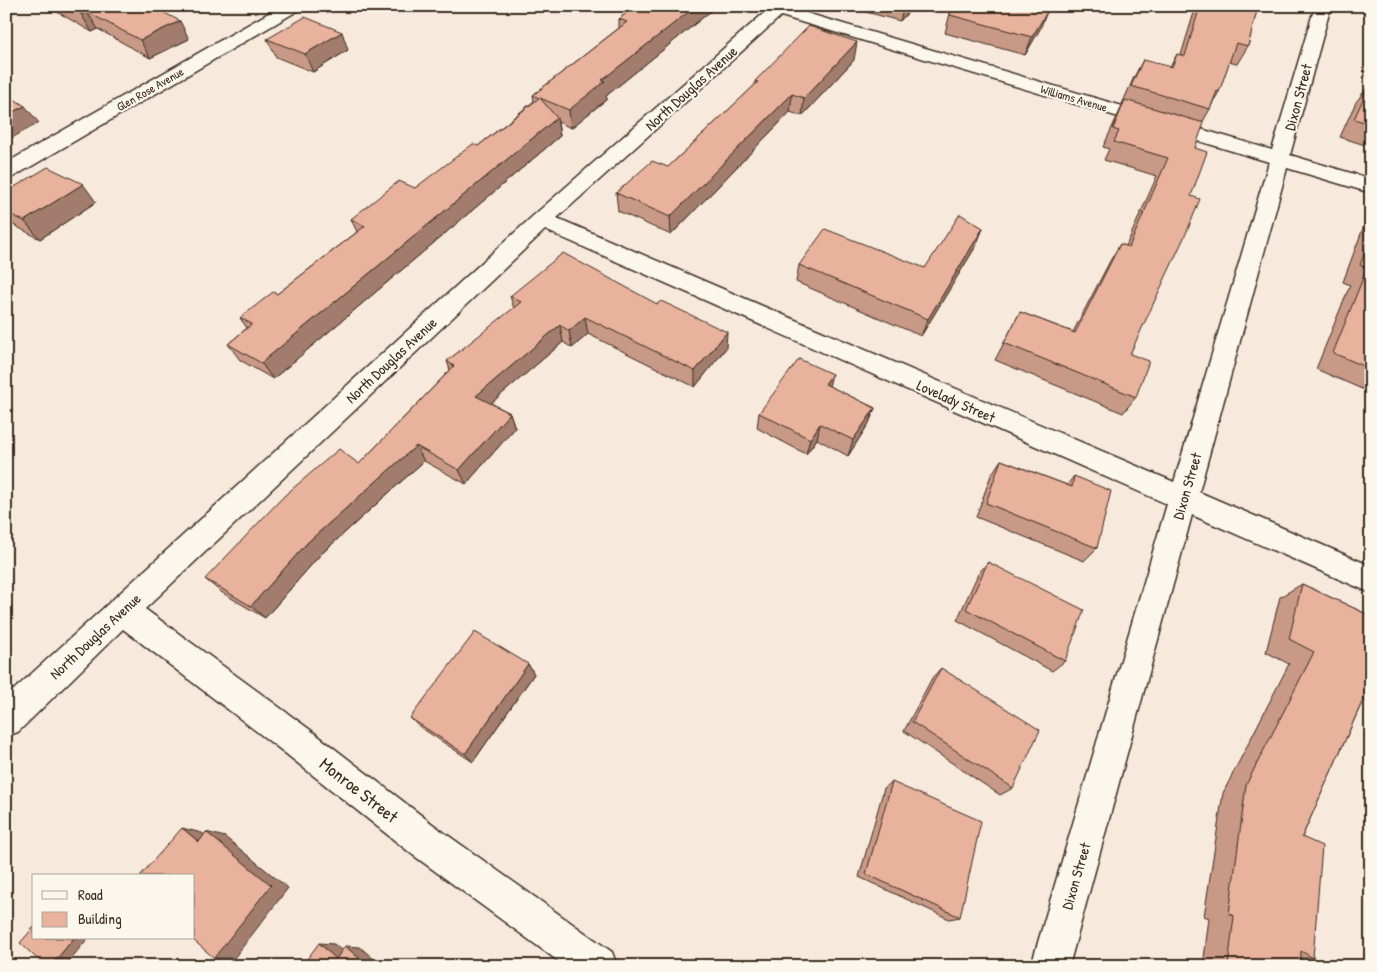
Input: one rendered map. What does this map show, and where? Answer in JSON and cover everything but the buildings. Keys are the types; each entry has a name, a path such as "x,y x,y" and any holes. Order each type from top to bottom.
{"street":[{"name":"Glen Rose Avenue","path":"6,172 268,13 293,6"},
{"name":"Dixon Street","path":"1050,966 1323,6"},
{"name":"Williams Avenue","path":"780,8 1371,186"},
{"name":"North Douglas Avenue","path":"6,720 542,220 780,8"},
{"name":"Lovelady Street","path":"542,220 1183,500 1371,580"},
{"name":"Monroe Street","path":"122,610 297,741 426,842 598,966"}]}
